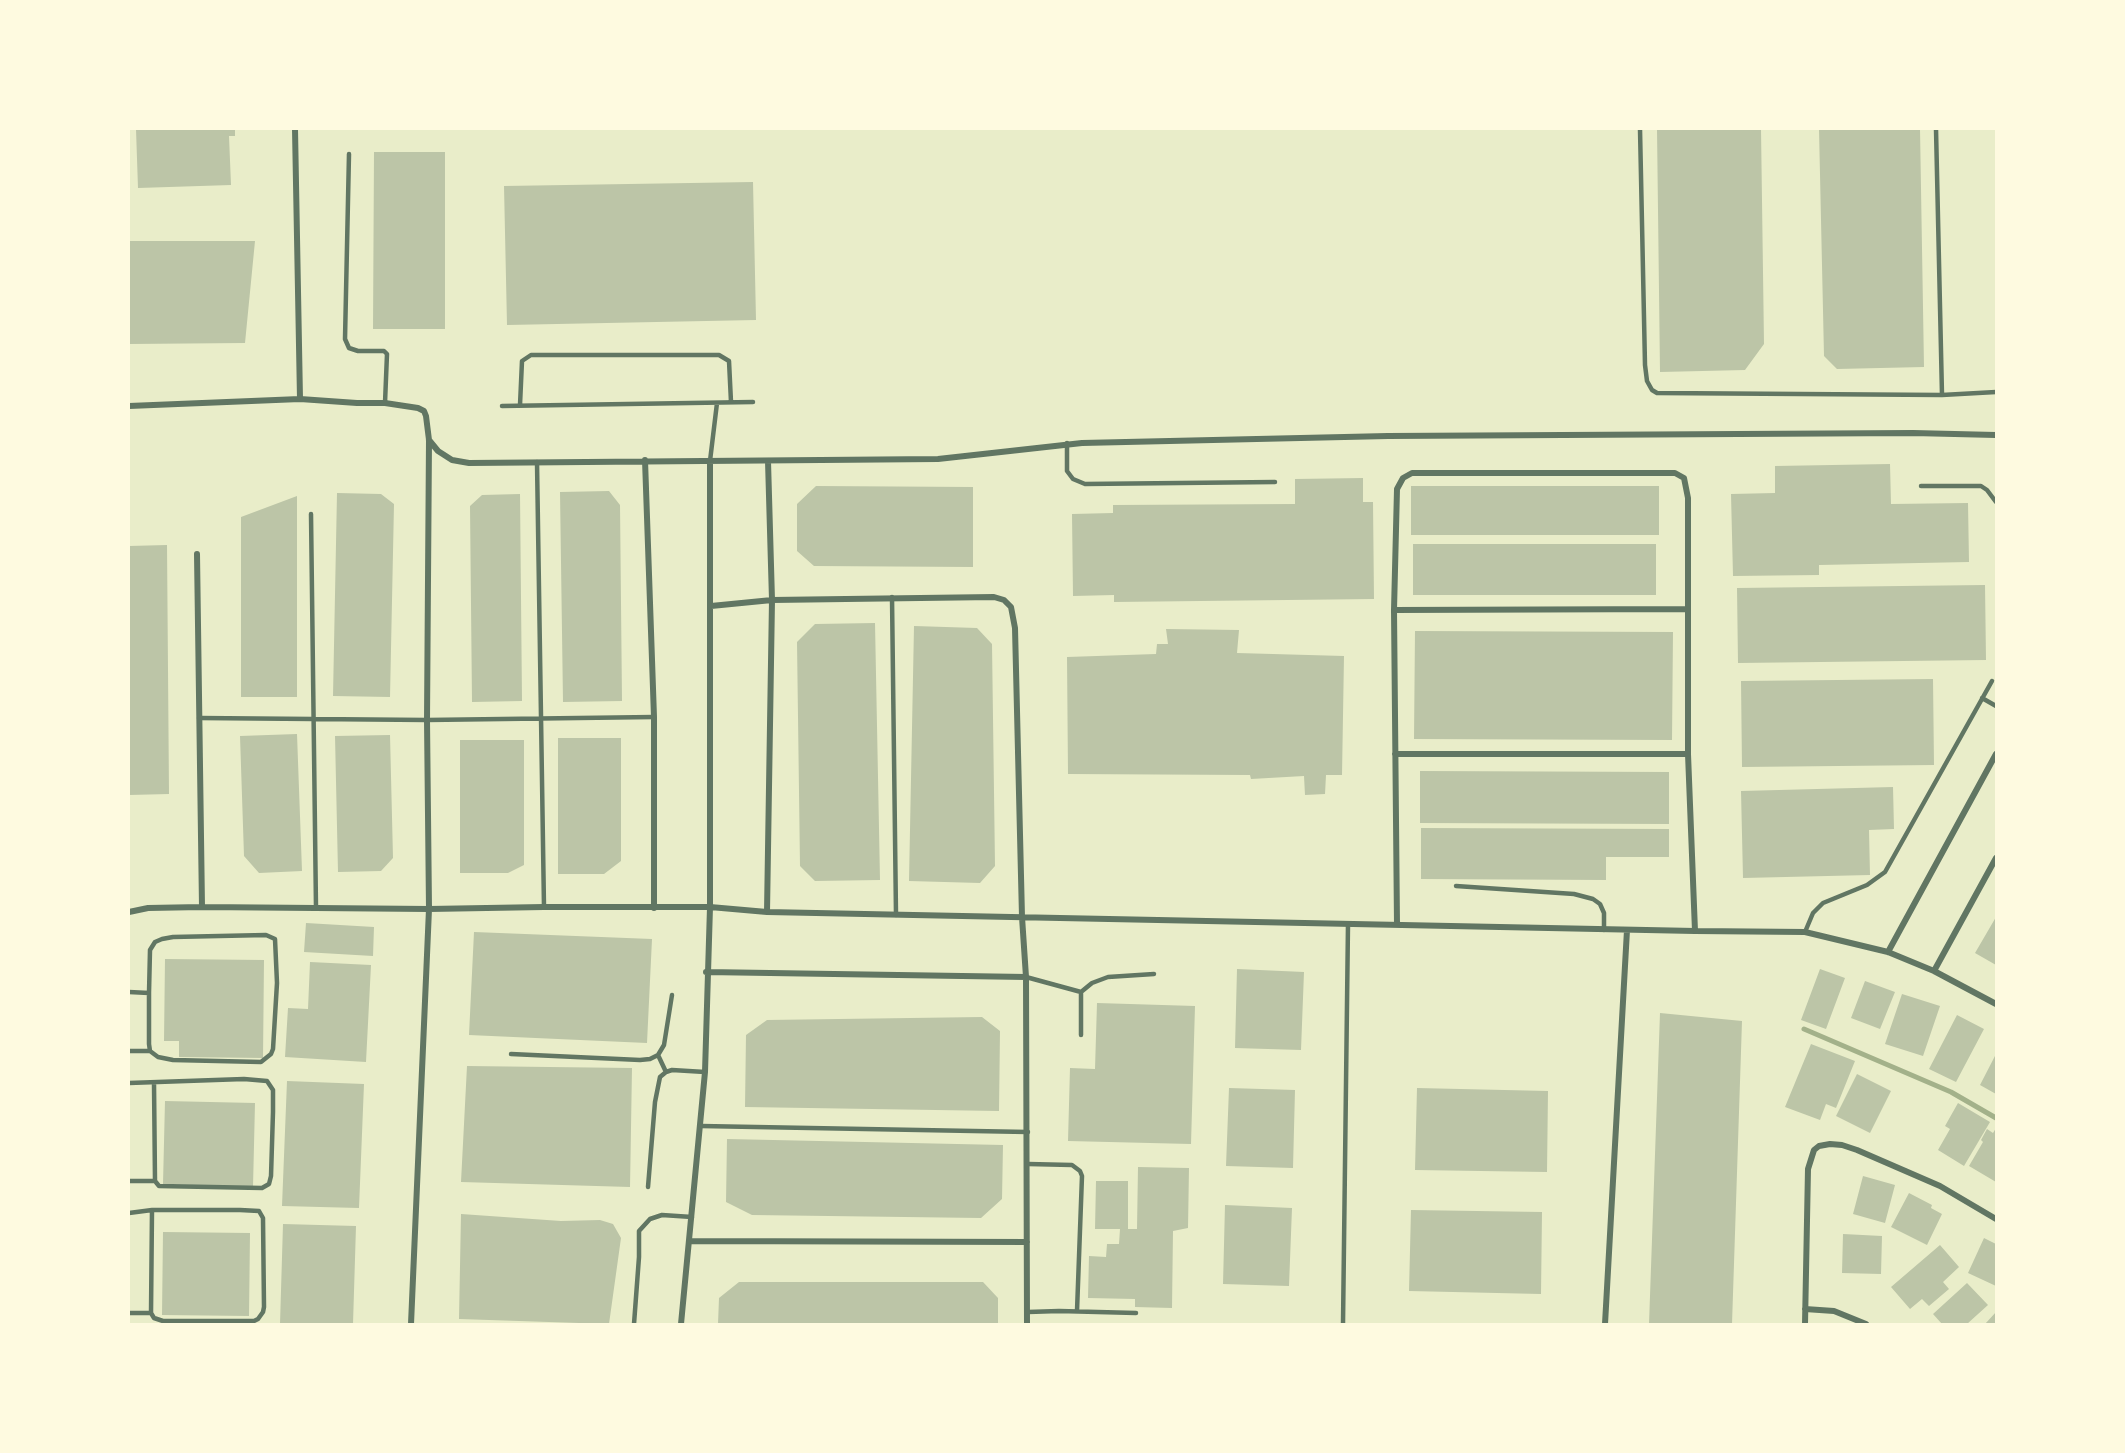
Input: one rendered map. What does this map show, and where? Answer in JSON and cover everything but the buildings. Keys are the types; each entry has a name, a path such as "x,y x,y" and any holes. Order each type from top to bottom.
{"street":[{"path":"295,129 300,399"},
{"path":"129,406 300,399 385,403 424,411 429,440 427,720 429,909 411,1324"},
{"path":"429,440 438,451 452,460 469,463 938,459 1066,443 1388,436 1913,433 1996,435"},
{"path":"645,460 654,717 654,908"},
{"path":"681,1324 705,1072 706,972 710,907 710,461"},
{"path":"767,912 772,600 768,461"},
{"path":"1397,925 1394,610 1397,489 1403,478 1412,473 1675,473 1683,478 1688,498 1687,609 1690,683 1688,754 1695,932"},
{"path":"197,554 202,907"},
{"path":"711,606 772,600 994,597 1004,600 1011,608 1015,628 1022,917 1026,977 1027,1324"},
{"path":"1394,610 1687,609"},
{"path":"1395,754 1688,754"},
{"path":"1888,952 1996,754"},
{"path":"1934,971 1996,858"},
{"path":"129,912 148,908 202,907 429,909 710,907 767,912 896,915 1695,932 1805,932 1888,952 1934,971 1996,1004"},
{"path":"1605,1324 1627,930"},
{"path":"706,972 1026,977"},
{"path":"1805,1324 1808,1169 1814,1150 1819,1146 1842,1145 1857,1150 1940,1186 1996,1219"},
{"path":"690,1241 1027,1242"},
{"path":"1805,1309 1834,1311 1866,1324"}],"lane":[{"path":"1640,129 1645,365 1647,381 1652,390 1657,393 1942,395 1996,392"},
{"path":"1936,129 1942,395"},
{"path":"349,154 345,339 349,348 358,351 384,351 387,354 385,403"},
{"path":"520,405 522,361 531,355 724,357 729,361 731,402"},
{"path":"502,406 753,402"},
{"path":"710,461 717,403"},
{"path":"1066,443 1067,471 1073,479 1085,484 1275,482"},
{"path":"537,462 544,907"},
{"path":"1921,486 1980,486 1987,490 1996,502"},
{"path":"311,514 316,908"},
{"path":"892,597 896,915"},
{"path":"1805,932 1813,913 1823,903 1867,885 1885,872 1992,681"},
{"path":"1982,698 1996,706"},
{"path":"199,718 541,720 654,717"},
{"path":"1456,886 1574,894 1593,899 1600,904 1604,913 1604,930"},
{"path":"1343,1324 1348,924"},
{"path":"129,1050 150,1051 158,1057 173,1060 261,1062 265,1059 273,1049 277,983 275,939 266,935 173,937 156,942 150,950 148,1036 150,1051"},
{"path":"1081,992 1092,983 1108,977 1154,974"},
{"path":"1026,977 1081,992"},
{"path":"129,992 149,993"},
{"path":"1081,992 1081,1035"},
{"path":"511,1054 640,1060 658,1055 664,1045 672,995"},
{"path":"658,1055 666,1072"},
{"path":"648,1187 657,1084 660,1077 666,1072 679,1070 705,1072"},
{"path":"129,1083 244,1079 267,1081 273,1090 271,1176 266,1187 162,1187 155,1181 129,1181"},
{"path":"154,1083 155,1181"},
{"path":"701,1126 1028,1132"},
{"path":"1028,1164 1072,1165 1080,1171 1082,1176 1077,1311"},
{"path":"129,1213 152,1210 259,1212 263,1218 264,1307 261,1316 254,1321 163,1321 154,1317 151,1313 152,1210"},
{"path":"634,1324 639,1231 650,1218 662,1215 692,1216"},
{"path":"129,1312 151,1313"},
{"path":"1028,1312 1136,1313"}],"waterway":[{"path":"1804,1029 1951,1092 1996,1118"}]}
